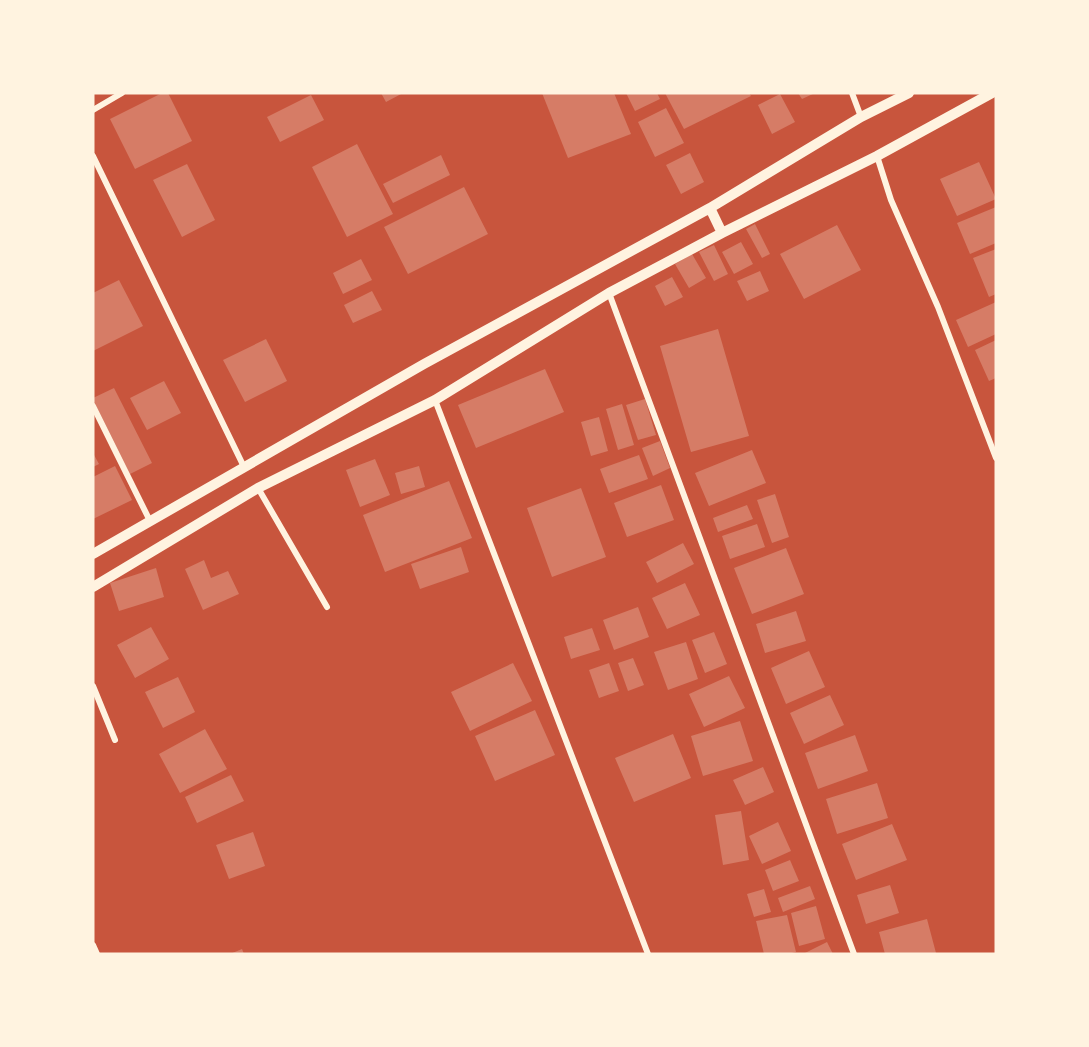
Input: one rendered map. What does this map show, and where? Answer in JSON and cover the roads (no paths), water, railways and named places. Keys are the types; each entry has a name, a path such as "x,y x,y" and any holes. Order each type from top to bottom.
{"street":[{"path":"93,110 122,93"},
{"path":"852,93 861,117"},
{"path":"93,554 424,364 710,208 861,117 909,93"},
{"path":"93,587 258,488 435,400 609,293 722,232 877,156 992,93"},
{"path":"93,156 244,467"},
{"path":"877,156 891,200 938,308 996,458"},
{"path":"710,208 722,232"},
{"path":"609,293 854,954"},
{"path":"435,400 648,954"},
{"path":"93,406 150,520"},
{"path":"258,488 327,607"},
{"path":"93,686 115,740"},
{"path":"93,945 97,954"}]}
